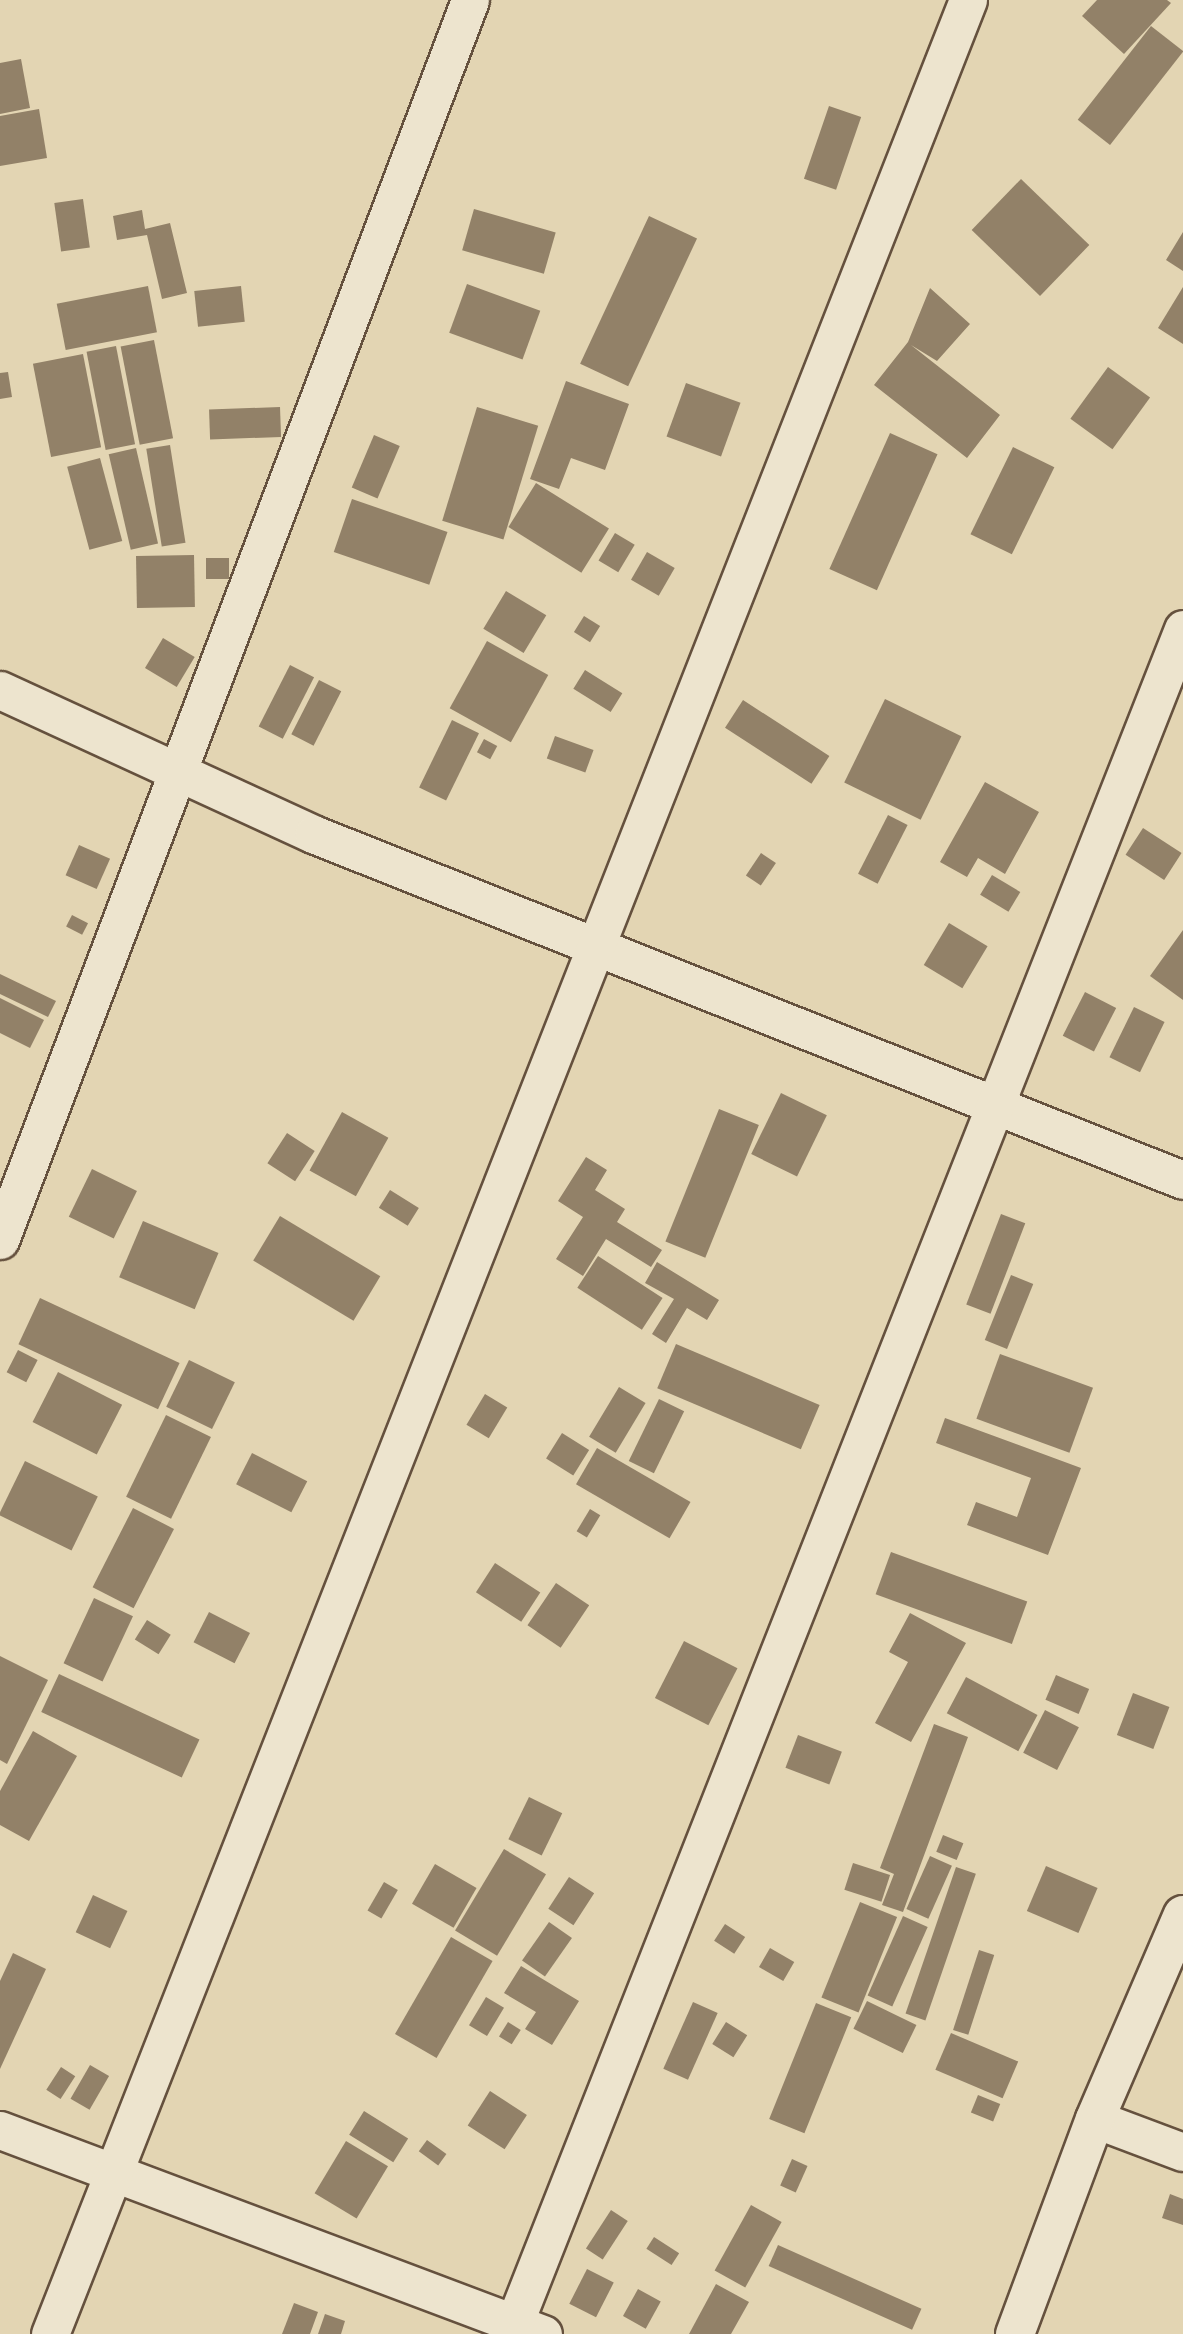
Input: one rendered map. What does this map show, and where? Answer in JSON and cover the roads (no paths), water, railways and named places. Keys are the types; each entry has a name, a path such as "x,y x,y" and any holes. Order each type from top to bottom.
{"street":[{"path":"0,1240 470,0"},
{"path":"50,2334 968,0"},
{"path":"0,2130 111,2175 522,2330 993,1105 1183,629"},
{"path":"0,690 337,844 598,944 1183,1180"},
{"path":"1015,2334 1096,2119 1183,1915"},
{"path":"1096,2119 1183,2152"}]}
